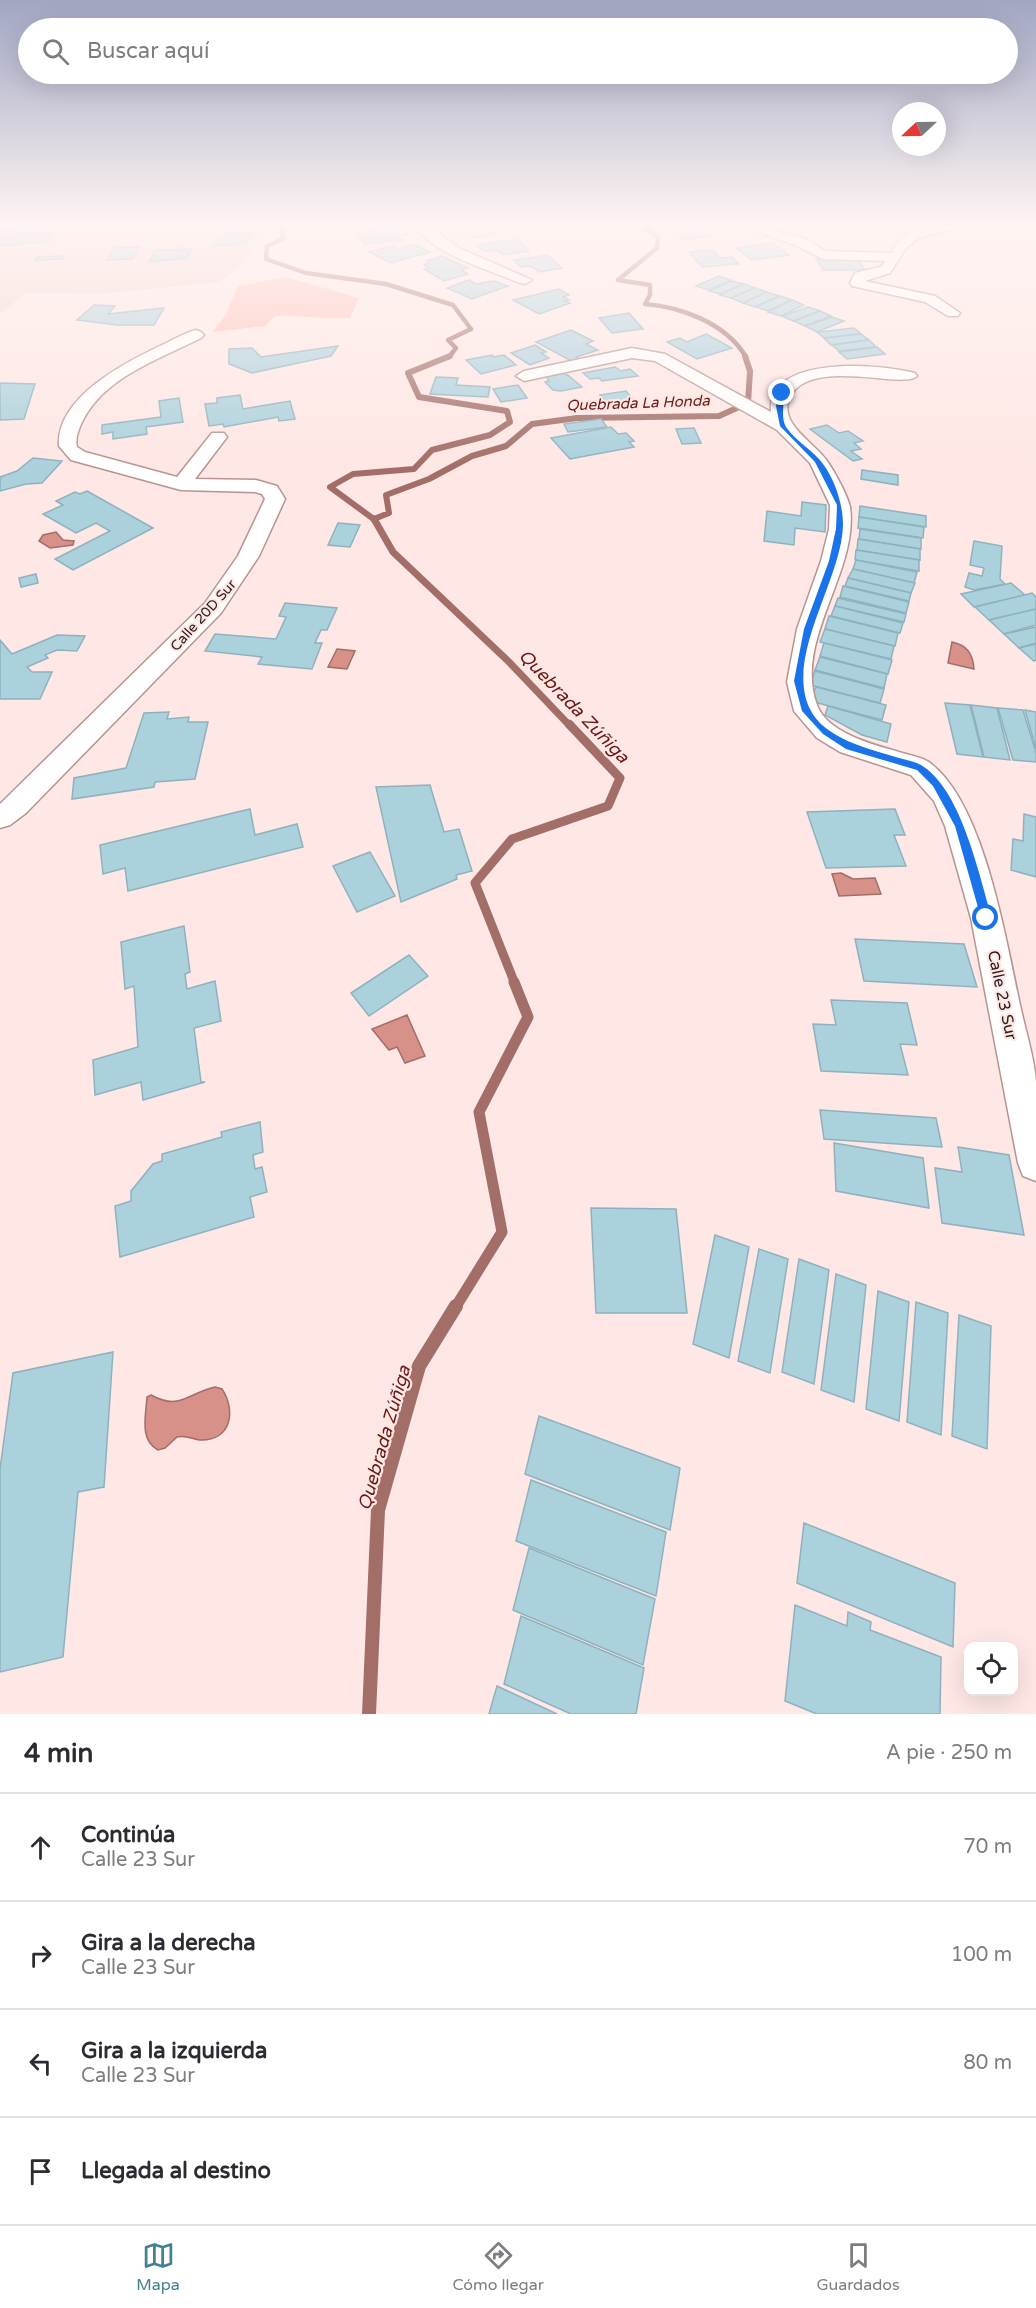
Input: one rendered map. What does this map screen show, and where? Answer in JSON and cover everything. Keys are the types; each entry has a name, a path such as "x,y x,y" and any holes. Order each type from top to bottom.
{"street":[{"path":"941,306 953,313"},
{"name":"Calle 20D Sur","path":"0,818 16,806 213,608 240,573 263,529 275,499 270,490 256,486 181,484 78,456 68,450 66,442 77,412 86,398 100,386 196,335"},
{"name":"Calle 23 Sur","path":"524,376 632,353 645,354 671,362 783,426 818,461 840,505 839,529 832,561 808,629 798,681 806,711 826,732 849,746 920,768 945,796 959,826 986,918 1036,1163"},
{"path":"783,426 779,406 782,393 794,382 806,377 865,370 909,376"},
{"path":"181,484 218,437"}],"shaded area":[{"path":"0,306 9,306 0,313"},
{"path":"229,306 355,306 350,318 275,316 265,326 213,332"},
{"path":"56,532 63,540 74,541 73,545 50,548 39,541 43,535"},
{"path":"952,642 962,645 968,651 974,669 948,663"},
{"path":"337,649 355,651 347,669 328,667"},
{"path":"841,873 853,879 875,878 881,894 839,896 832,874"},
{"path":"407,1015 425,1056 405,1063 397,1047 389,1050 372,1029"},
{"path":"215,1387 222,1389 229,1406 230,1415 225,1430 211,1439 177,1437 165,1448 158,1450 152,1446 145,1426 147,1397 151,1395 177,1401"}],"building":[{"path":"93,306 115,306 108,314 164,308 154,325 117,325 77,320"},
{"path":"524,306 562,306 539,314"},
{"path":"758,306 779,306 768,311 756,307"},
{"path":"780,306 802,306 781,316 768,312"},
{"path":"808,307 820,311 793,321 782,316"},
{"path":"820,311 831,316 805,326 794,321"},
{"path":"629,313 643,329 612,333 599,318"},
{"path":"832,317 844,321 817,332 805,326"},
{"path":"854,328 861,334 824,338 817,332"},
{"path":"571,330 593,341 586,344 598,350 576,357 582,361 575,363 536,342"},
{"path":"706,334 732,348 697,359 667,342 680,338 687,342"},
{"path":"861,334 869,340 831,345 824,338"},
{"path":"869,340 876,347 839,351 832,345"},
{"path":"535,345 546,352 541,353 549,358 530,365 511,353"},
{"path":"338,346 331,356 252,373 229,364 229,349 252,348 261,357"},
{"path":"877,347 885,354 847,359 839,352"},
{"path":"492,355 494,357 504,355 516,365 481,374 466,360"},
{"path":"615,367 621,371 630,369 638,376 602,381 599,378 590,379 583,373"},
{"path":"563,373 582,387 561,391 553,390 545,382 549,381 546,376"},
{"path":"436,377 458,378 456,385 490,387 488,397 430,394"},
{"path":"0,383 35,384 24,419 0,420"},
{"path":"518,385 527,398 501,402 493,389"},
{"path":"626,391 638,405 612,409 600,395"},
{"path":"240,395 243,409 290,401 295,419 279,421 278,417 224,427 223,424 209,426 205,404 217,403 217,398"},
{"path":"179,398 183,422 146,427 147,434 113,439 113,432 102,434 102,425 161,417 159,401"},
{"path":"601,419 607,427 568,432 564,424"},
{"path":"827,425 839,433 848,431 863,441 854,443 861,449 851,451 862,459 853,461 810,429"},
{"path":"611,427 618,434 626,433 634,441 629,442 634,447 570,459 551,438"},
{"path":"694,428 701,443 682,444 676,429"},
{"path":"33,458 62,461 42,483 26,484 0,491 0,477 17,471"},
{"path":"862,470 898,475 898,485 861,479"},
{"path":"87,491 153,528 73,570 55,559 110,531 96,523 76,533 43,514 63,505 56,501 75,492 80,494"},
{"path":"802,502 826,505 825,532 795,528 794,545 764,541 767,511 801,516"},
{"path":"860,506 926,516 926,527 859,517"},
{"path":"859,517 924,527 923,538 858,528"},
{"path":"338,523 360,525 350,547 328,545"},
{"path":"860,529 921,538 921,549 859,539"},
{"path":"858,539 920,549 920,560 857,550"},
{"path":"974,541 1002,546 1000,579 1005,584 974,590 965,587 969,573 982,576 984,568 970,565"},
{"path":"856,550 919,560 919,571 855,560"},
{"path":"856,560 917,572 914,583 853,569"},
{"path":"853,569 915,583 911,593 848,578"},
{"path":"36,574 38,583 21,587 19,578"},
{"path":"848,578 911,593 909,601 845,586"},
{"path":"1011,583 1025,595 974,607 961,594"},
{"path":"843,586 909,602 906,613 840,597"},
{"path":"1032,593 1036,597 1036,609 989,620 975,607"},
{"path":"838,598 906,614 904,622 835,606"},
{"path":"285,603 337,608 327,630 321,630 315,643 322,643 312,669 258,664 262,657 205,651 215,634 276,639 286,617 279,616"},
{"path":"835,606 903,623 900,633 831,616"},
{"path":"1036,609 1036,625 1004,634 989,620"},
{"path":"829,616 898,633 895,646 825,629"},
{"path":"1036,627 1036,643 1019,648 1004,634"},
{"path":"825,629 894,646 891,659 820,642"},
{"path":"57,635 85,636 77,651 57,650 45,655 48,658 27,667 32,672 52,672 40,699 0,699 0,640 12,654"},
{"path":"824,643 892,660 888,674 820,656"},
{"path":"1036,644 1036,660 1034,661 1019,648"},
{"path":"820,657 887,674 884,688 815,670"},
{"path":"815,671 884,689 880,703 810,685"},
{"path":"816,687 886,705 882,720 810,701"},
{"path":"945,703 970,705 983,757 957,754"},
{"path":"971,705 997,708 1010,760 984,757"},
{"path":"828,706 891,724 887,742 862,735 825,715"},
{"path":"998,708 1023,710 1036,753 1036,762 1013,760"},
{"path":"1025,710 1036,712 1036,749"},
{"path":"169,712 167,719 189,717 188,722 208,722 195,779 155,782 154,787 72,799 74,778 126,768 144,713"},
{"path":"430,785 444,832 459,829 472,871 456,875 457,879 401,902 376,787"},
{"path":"250,809 255,835 297,824 303,847 128,891 125,868 103,874 100,845"},
{"path":"895,809 905,835 894,835 906,866 826,868 807,812"},
{"path":"1024,814 1036,817 1036,877 1011,870 1013,839 1023,841"},
{"path":"370,852 395,896 357,912 333,866"},
{"path":"184,926 190,972 185,974 187,989 215,981 221,1021 194,1028 201,1082 205,1082 143,1100 141,1082 95,1095 93,1060 138,1047 134,986 125,989 121,942"},
{"path":"855,939 964,944 977,987 864,981"},
{"path":"409,955 428,976 369,1016 351,993"},
{"path":"831,1000 907,1003 917,1045 900,1044 908,1075 821,1071 813,1024 836,1025"},
{"path":"820,1110 936,1118 942,1147 824,1139"},
{"path":"260,1122 263,1152 253,1155 255,1169 262,1167 267,1192 250,1197 254,1217 120,1257 115,1206 131,1201 131,1191 153,1164 162,1161 162,1154 222,1137 221,1132"},
{"path":"834,1143 923,1158 929,1208 836,1191"},
{"path":"958,1147 1009,1155 1024,1235 942,1223 935,1168 962,1172"},
{"path":"591,1208 676,1209 687,1313 596,1313"},
{"path":"715,1235 749,1247 729,1358 693,1344"},
{"path":"759,1249 788,1259 770,1373 738,1361"},
{"path":"799,1259 829,1270 814,1384 782,1372"},
{"path":"836,1274 866,1285 854,1402 821,1390"},
{"path":"878,1291 909,1302 899,1421 866,1409"},
{"path":"916,1302 948,1313 941,1435 907,1422"},
{"path":"959,1315 991,1326 987,1449 952,1436"},
{"path":"113,1352 104,1487 78,1492 63,1657 0,1672 0,1469 13,1373"},
{"path":"539,1416 680,1468 670,1530 525,1474"},
{"path":"531,1480 666,1532 656,1596 516,1541"},
{"path":"804,1523 955,1583 953,1647 797,1583"},
{"path":"529,1548 655,1599 643,1665 513,1610"},
{"path":"795,1605 847,1626 848,1612 871,1622 870,1630 941,1657 940,1714 817,1714 785,1701"},
{"path":"521,1616 644,1668 636,1714 571,1714 504,1684"},
{"path":"497,1686 557,1714 489,1714"}],"waterway":[{"name":"Quebrada Zúñiga","path":"450,356 456,348 448,340 471,329 454,306"},
{"name":"Quebrada La Honda","path":"659,306 688,313 715,326 727,335 746,357"},
{"name":"Quebrada Zúñiga","path":"374,519 330,487 353,474 414,469 432,450 490,435 510,422 507,411 419,397 408,373 450,356"},
{"name":"Quebrada La Honda","path":"374,519 389,513 386,495 429,479 472,456 506,446 532,424 577,418 719,416 748,403 750,371 745,356"},
{"name":"Quebrada Zúñiga","path":"374,519 393,552 509,662 570,726"},
{"name":"Quebrada Zúñiga","path":"515,984 475,883 512,839 608,806 620,778 569,724"},
{"name":"Quebrada Zúñiga","path":"455,1308 502,1232 479,1112 528,1017 514,982"},
{"name":"Quebrada Zúñiga","path":"369,1714 378,1510 419,1366 456,1306"}],"route":[{"path":"782,393 779,406 783,426 818,461 840,505 839,529 832,561 808,629 798,681 806,711 826,732 849,746 883,759 920,768 936,783 945,796 959,826 986,918"}]}
